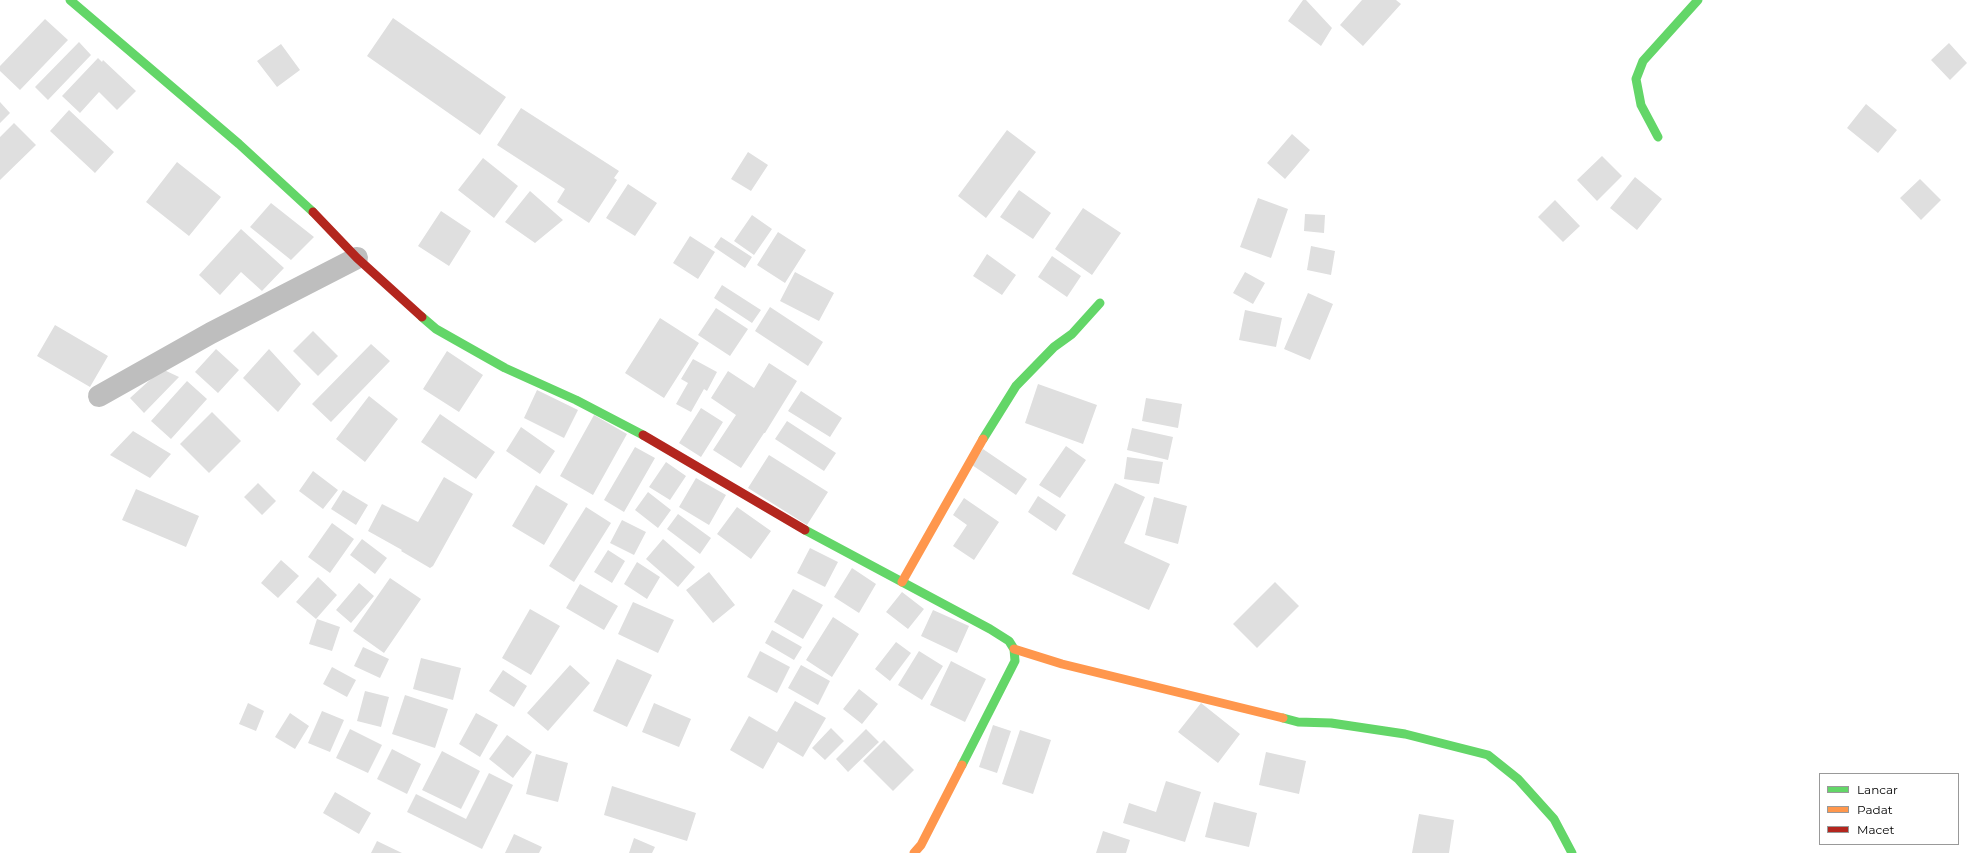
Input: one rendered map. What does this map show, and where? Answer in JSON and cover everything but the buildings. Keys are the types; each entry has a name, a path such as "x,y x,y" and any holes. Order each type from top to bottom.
{"street":[{"path":"70,0 239,144 310,209 357,258 436,329 505,368 576,400 661,445 808,532 990,629 1009,641 1014,649 1015,661 921,845 914,853"},
{"path":"1658,137 1641,105 1636,79 1643,61 1698,0"},
{"path":"99,396 211,332 357,258"},
{"path":"902,582 991,425 1016,386 1040,360 1072,334 1100,303"},
{"path":"1014,649 1121,679 1298,722 1331,723 1405,734 1488,755 1518,779 1554,819 1572,853"}],"traffic: fast":[{"path":"70,0 239,144 313,212"},
{"path":"1658,137 1641,105 1636,79 1643,61 1698,0"},
{"path":"983,439 1016,386 1054,347 1072,334 1100,303"},
{"path":"422,317 436,329 505,368 576,400 643,435"},
{"path":"805,530 990,629 1009,641 1014,649 1015,661 962,765"},
{"path":"1283,718 1298,722 1331,723 1405,734 1488,755 1518,779 1554,819 1572,853"}],"traffic: slow":[{"path":"902,582 983,439"},
{"path":"1014,649 1062,664 1283,718"},
{"path":"914,853 921,845 962,765"}],"traffic: jam":[{"path":"313,212 357,258 422,317"},
{"path":"643,435 805,530"}]}
